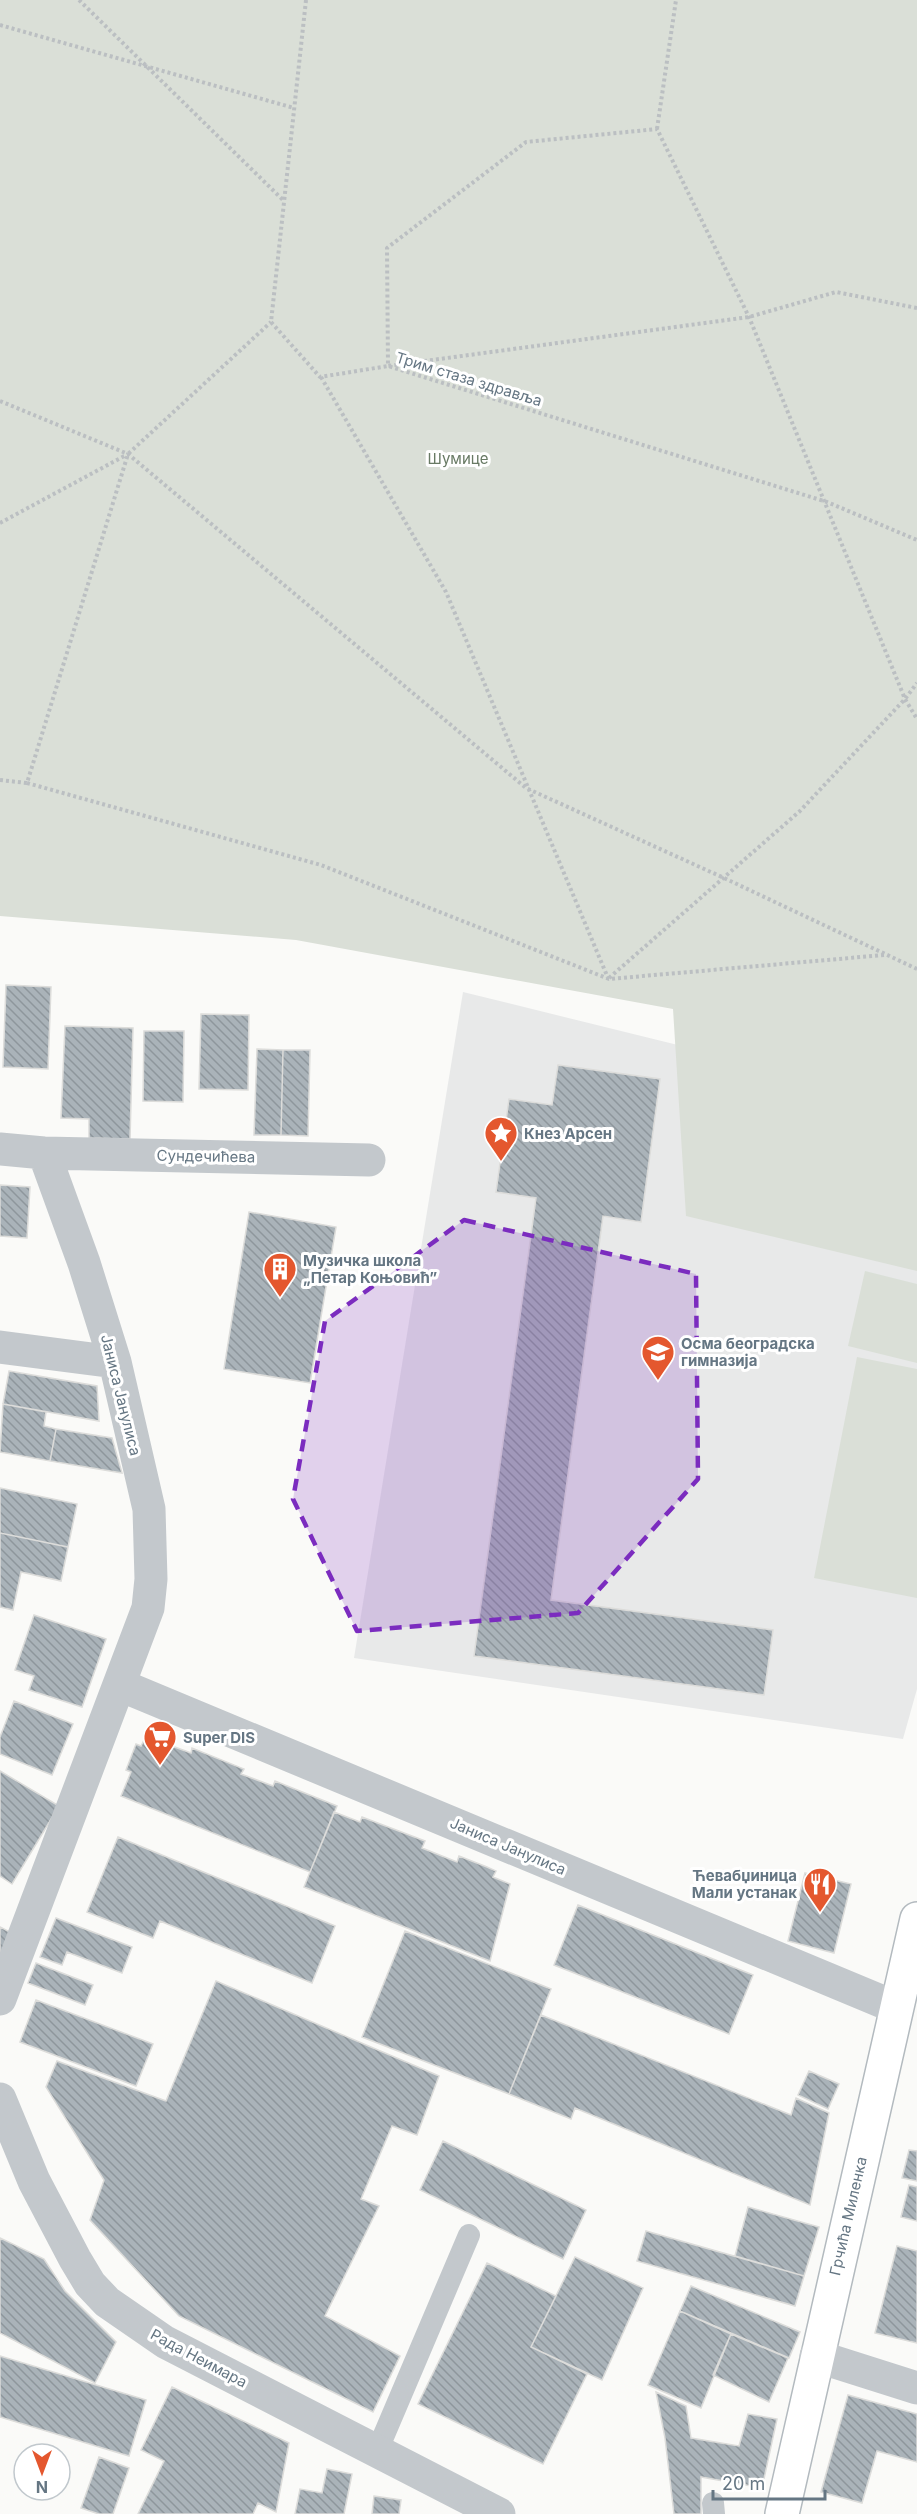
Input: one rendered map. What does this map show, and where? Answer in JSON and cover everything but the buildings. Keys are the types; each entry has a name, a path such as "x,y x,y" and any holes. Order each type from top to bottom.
{"street":[{"path":"0,1149 44,1153"},
{"name":"Сундечићева","path":"44,1153 369,1160"},
{"name":"Јаниса Јанулиса","path":"0,1999 148,1608 151,1551 148,1509 115,1362 84,1263 44,1153"},
{"path":"0,1347 115,1362"},
{"name":"Јаниса Јанулиса","path":"120,1685 895,2007"},
{"name":"Грчића Миленка","path":"782,2514 895,2007 915,1940"},
{"name":"Рада Неимара","path":"0,2099 39,2191 90,2284 106,2302 165,2342 378,2449 499,2514"},
{"path":"816,2356 917,2388"}],"lane":[{"path":"378,2449 469,2235"}],"path":[{"path":"79,0 284,201"},
{"path":"0,523 128,454 271,322 306,0"},
{"path":"676,0 657,129 749,317 827,502 905,699 917,719"},
{"path":"0,25 294,108"},
{"path":"657,129 526,142 387,248 387,366 749,317 836,292 917,308"},
{"path":"271,322 321,377 446,591 526,788 609,978"},
{"name":"Трим стаза здравља","path":"321,377 387,366 827,502 917,540"},
{"path":"0,400 128,454 526,788 917,969"},
{"path":"27,783 128,454"},
{"path":"609,978 800,811 905,699 917,683"},
{"path":"0,780 27,783 321,865 609,978 886,955"}],"highlighted area":[{"path":"464,1220 696,1274 698,1479 578,1613 357,1631 293,1499 325,1321"}],"shaded area":[{"name":"Осма београдска гимназија","path":"463,992 917,1104 917,1689 903,1739 354,1658"}],"green space":[{"name":"Шумице","path":"0,0 917,0 917,1271 686,1216 673,1009 296,940 0,916"},
{"path":"865,1271 917,1284 917,1363 848,1346"},
{"path":"857,1357 917,1369 917,1598 814,1578"}],"place":[{"name":"Кнез Арсен","path":"501,1162"},
{"name":"Музичка школа „Петар Коњовић”","path":"280,1298"},
{"name":"Осма београдска гимназија","path":"658,1381"},
{"name":"Super DIS","path":"160,1766"},
{"name":"Ћевабџиница Мали устанак","path":"820,1913"}]}
